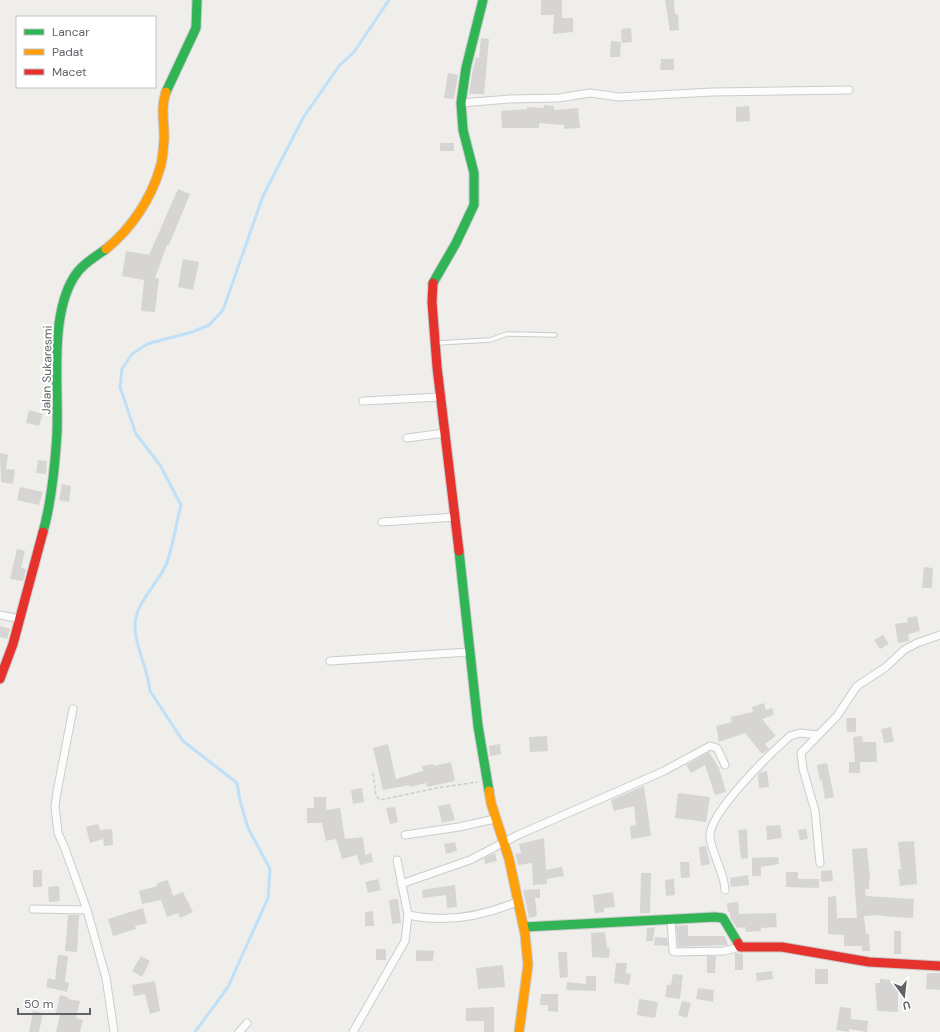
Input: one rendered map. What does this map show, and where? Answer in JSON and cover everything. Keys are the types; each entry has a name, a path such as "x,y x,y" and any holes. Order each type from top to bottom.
{"street":[{"name":"Jalan Sukaresmi","path":"0,679 20,619 49,510 53,486 57,433 58,338 61,309 74,277 83,267 113,243 128,226 143,206 155,182 161,167 164,139 162,107 165,94 196,28 197,0"},
{"path":"483,0 466,68 462,104 463,130 474,173 474,205 456,243 433,282 432,302 441,397 456,517 469,652 487,781 495,819 509,859 524,927 528,965 519,1032"},
{"path":"462,104 510,99 559,98 590,93 619,97 712,92 849,90"},
{"path":"364,401 441,397"},
{"path":"407,438 446,433"},
{"path":"382,522 456,517"},
{"path":"0,615 20,619"},
{"path":"820,864 815,811 803,769 801,753 837,716 857,686 886,667 904,650 917,643 940,636"},
{"path":"330,661 469,652"},
{"path":"72,709 56,792 56,819 58,833 87,910 106,978 114,1032"},
{"path":"725,890 710,839 713,824 730,797 790,736 800,733 818,735"},
{"path":"401,884 470,860 518,835 664,771 710,746 718,748 725,765"},
{"path":"405,835 460,827 495,819"},
{"path":"353,1032 405,941 408,915 401,884 398,860"},
{"path":"408,915 440,920 500,909 519,901"},
{"path":"33,909 87,910"},
{"path":"524,927 723,918 740,947"},
{"path":"671,920 672,946 673,951 675,952 724,951 740,947 782,947 826,956 869,962 940,966"},
{"path":"239,1032 247,1023"}],"lane":[{"path":"436,343 490,340 507,334 555,335"}],"path":[{"path":"373,773 376,796 380,800 437,788 487,781"}],"building":[{"path":"541,0 562,0 562,18 573,18 573,32 553,34 554,15 541,15"},
{"path":"665,0 674,0 675,14 678,14 679,30 670,31"},
{"path":"631,28 632,42 622,43 621,29"},
{"path":"481,38 489,39 484,94 469,94 476,57 479,58"},
{"path":"611,41 621,42 620,57 610,57"},
{"path":"661,59 674,59 674,70 660,70"},
{"path":"448,73 458,75 454,99 444,98"},
{"path":"544,105 554,106 554,110 578,108 580,128 564,129 564,125 539,123 539,128 502,128 501,111 527,109 527,107 544,108"},
{"path":"749,106 750,121 736,122 736,107"},
{"path":"440,143 454,143 454,151 440,151"},
{"path":"178,189 190,194 169,245 167,245 155,278 159,279 155,312 141,311 144,280 122,276 126,251 149,255"},
{"path":"183,259 199,262 193,290 178,287"},
{"path":"29,410 43,414 39,426 26,423"},
{"path":"0,453 8,455 6,469 15,470 13,484 1,482"},
{"path":"38,460 47,461 46,474 36,473"},
{"path":"62,484 71,486 69,502 59,500"},
{"path":"20,487 43,492 39,505 17,500"},
{"path":"17,549 25,551 21,568 26,569 23,581 10,579"},
{"path":"924,567 933,568 932,588 922,588"},
{"path":"917,616 920,631 908,634 909,641 898,643 895,624 908,622 907,618"},
{"path":"0,626 10,629 7,639 0,637"},
{"path":"883,635 889,644 880,649 874,640"},
{"path":"764,703 766,710 772,708 774,715 762,719 776,736 765,744 769,749 762,754 745,733 719,742 716,726 732,722 731,717 753,712 752,707"},
{"path":"846,718 856,718 856,732 847,732"},
{"path":"891,727 894,742 884,743 881,729"},
{"path":"547,736 548,751 530,752 529,737"},
{"path":"862,736 863,742 876,742 877,762 860,762 860,773 849,773 849,762 855,762 853,737"},
{"path":"388,744 396,779 423,771 422,766 434,764 434,766 451,762 455,781 427,787 426,783 410,787 410,785 383,790 373,748"},
{"path":"500,744 501,754 490,756 489,746"},
{"path":"709,752 719,768 726,792 715,795 705,765 691,773 686,765"},
{"path":"827,763 834,797 825,799 822,780 820,781 817,765"},
{"path":"767,771 769,787 759,788 758,775 760,772"},
{"path":"644,786 651,836 631,839 630,826 636,825 634,806 614,811 611,800"},
{"path":"362,788 364,802 353,804 351,790"},
{"path":"678,793 710,797 706,822 675,818"},
{"path":"314,797 326,797 326,810 340,808 345,839 363,837 365,855 371,853 373,862 360,865 357,855 342,859 336,839 326,841 322,823 307,823 307,808 314,808"},
{"path":"450,804 455,820 442,823 438,806"},
{"path":"395,807 398,822 390,824 386,808"},
{"path":"98,824 100,830 112,829 113,845 104,846 103,839 90,843 86,827"},
{"path":"780,825 782,838 767,840 766,826"},
{"path":"747,829 748,858 741,859 738,830"},
{"path":"806,829 808,839 800,840 798,830"},
{"path":"544,838 546,870 562,867 564,876 547,879 547,884 533,885 532,863 518,865 515,854 521,853 519,844"},
{"path":"914,841 917,884 900,886 898,869 901,869 898,842"},
{"path":"455,842 457,851 446,854 444,844"},
{"path":"706,846 710,864 701,866 699,847"},
{"path":"867,848 870,878 869,889 865,889 866,896 914,899 913,918 880,916 881,915 864,916 866,934 869,934 870,951 862,951 862,946 844,946 844,935 828,934 828,897 836,896 837,918 857,918 852,849"},
{"path":"495,853 497,861 485,864 484,858"},
{"path":"778,857 779,864 761,867 761,876 752,876 752,858"},
{"path":"680,862 689,862 690,877 681,878"},
{"path":"33,870 42,870 42,887 33,887"},
{"path":"832,870 833,881 821,882 821,871"},
{"path":"786,872 798,872 798,879 819,879 819,888 786,887"},
{"path":"641,873 651,873 650,913 640,913"},
{"path":"748,875 749,885 731,887 730,878"},
{"path":"378,879 381,890 368,893 365,882"},
{"path":"674,879 675,895 666,896 665,880"},
{"path":"168,880 173,896 183,892 193,912 180,918 178,913 167,917 161,900 142,904 139,891 157,886 157,883"},
{"path":"455,885 457,907 447,908 446,895 423,898 422,890"},
{"path":"59,886 60,901 49,902 48,887"},
{"path":"540,889 540,898 535,898 537,916 529,918 523,890"},
{"path":"613,892 615,907 604,908 604,912 595,913 593,895"},
{"path":"398,899 401,923 392,924 389,900"},
{"path":"738,902 739,914 776,913 777,927 761,928 761,931 746,932 745,927 737,928 730,917 730,911 728,912 727,903"},
{"path":"143,908 147,923 135,926 136,929 113,936 108,919"},
{"path":"373,911 374,926 365,926 365,912"},
{"path":"68,915 79,915 77,952 65,951"},
{"path":"688,925 688,936 725,936 728,945 678,947 676,926"},
{"path":"655,927 653,941 646,941 647,928"},
{"path":"894,931 901,931 901,954 894,954"},
{"path":"605,932 607,948 610,949 609,958 592,957 591,933"},
{"path":"655,937 667,938 668,946 654,945"},
{"path":"376,949 386,949 386,960 376,960"},
{"path":"416,950 434,951 433,961 416,961"},
{"path":"558,952 567,952 568,977 560,978"},
{"path":"735,953 743,954 743,970 735,970"},
{"path":"58,955 68,956 65,982 69,983 67,992 46,987 48,978 55,980"},
{"path":"141,956 150,961 142,977 132,971"},
{"path":"707,956 716,956 715,973 707,973"},
{"path":"616,963 627,963 626,973 631,974 629,985 614,983"},
{"path":"503,965 505,987 478,989 476,968"},
{"path":"815,969 828,969 828,984 815,984"},
{"path":"772,971 773,979 757,981 756,973"},
{"path":"927,973 940,973 940,990 926,989"},
{"path":"673,974 683,975 680,999 665,997 667,985 671,985"},
{"path":"586,976 596,976 596,991 566,990 567,982 586,984"},
{"path":"880,979 891,980 891,984 898,984 898,1012 877,1011 875,983 880,983"},
{"path":"155,981 160,1011 150,1014 145,994 134,996 132,985"},
{"path":"698,988 714,990 713,1002 696,999"},
{"path":"541,994 558,994 558,1012 548,1011 548,1005 540,1005"},
{"path":"60,995 68,997 68,999 80,1001 76,1018 83,1020 80,1032 56,1032 60,1014 56,1013"},
{"path":"639,999 658,1002 655,1018 637,1015"},
{"path":"682,1001 691,1003 687,1018 678,1015"},
{"path":"494,1007 494,1032 484,1032 484,1021 466,1021 466,1008"},
{"path":"840,1007 851,1008 851,1019 868,1021 867,1032 849,1029 849,1032 836,1030"},
{"path":"33,1011 43,1013 39,1032 29,1032"}],"waterway":[{"path":"195,1032 228,987 268,898 270,869 248,828 240,801 237,783 183,741 150,691 136,636 136,619 138,611 146,595 166,565 173,543 181,505 160,465 136,434 120,387 122,369 132,354 147,344 192,332 209,325 223,310 263,196 303,118 339,66 354,52 389,0"}],"traffic: fast":[{"path":"166,92 196,28 197,0"},
{"path":"433,283 456,243 474,205 474,173 463,130 461,103 466,68 483,0"},
{"path":"43,532 53,483 57,433 57,353 61,312 66,293 74,277 80,269 106,249"},
{"path":"459,551 478,726 489,791"},
{"path":"524,927 715,917 723,918 738,943"}],"traffic: slow":[{"path":"106,249 132,223 146,202 156,180 163,154 163,104 166,92"},
{"path":"489,791 491,803 509,859 525,934 528,965 519,1032"}],"traffic: jam":[{"path":"433,283 432,302 437,367 459,551"},
{"path":"0,679 13,644 43,532"},
{"path":"738,943 740,947 782,947 869,962 940,966"}]}
